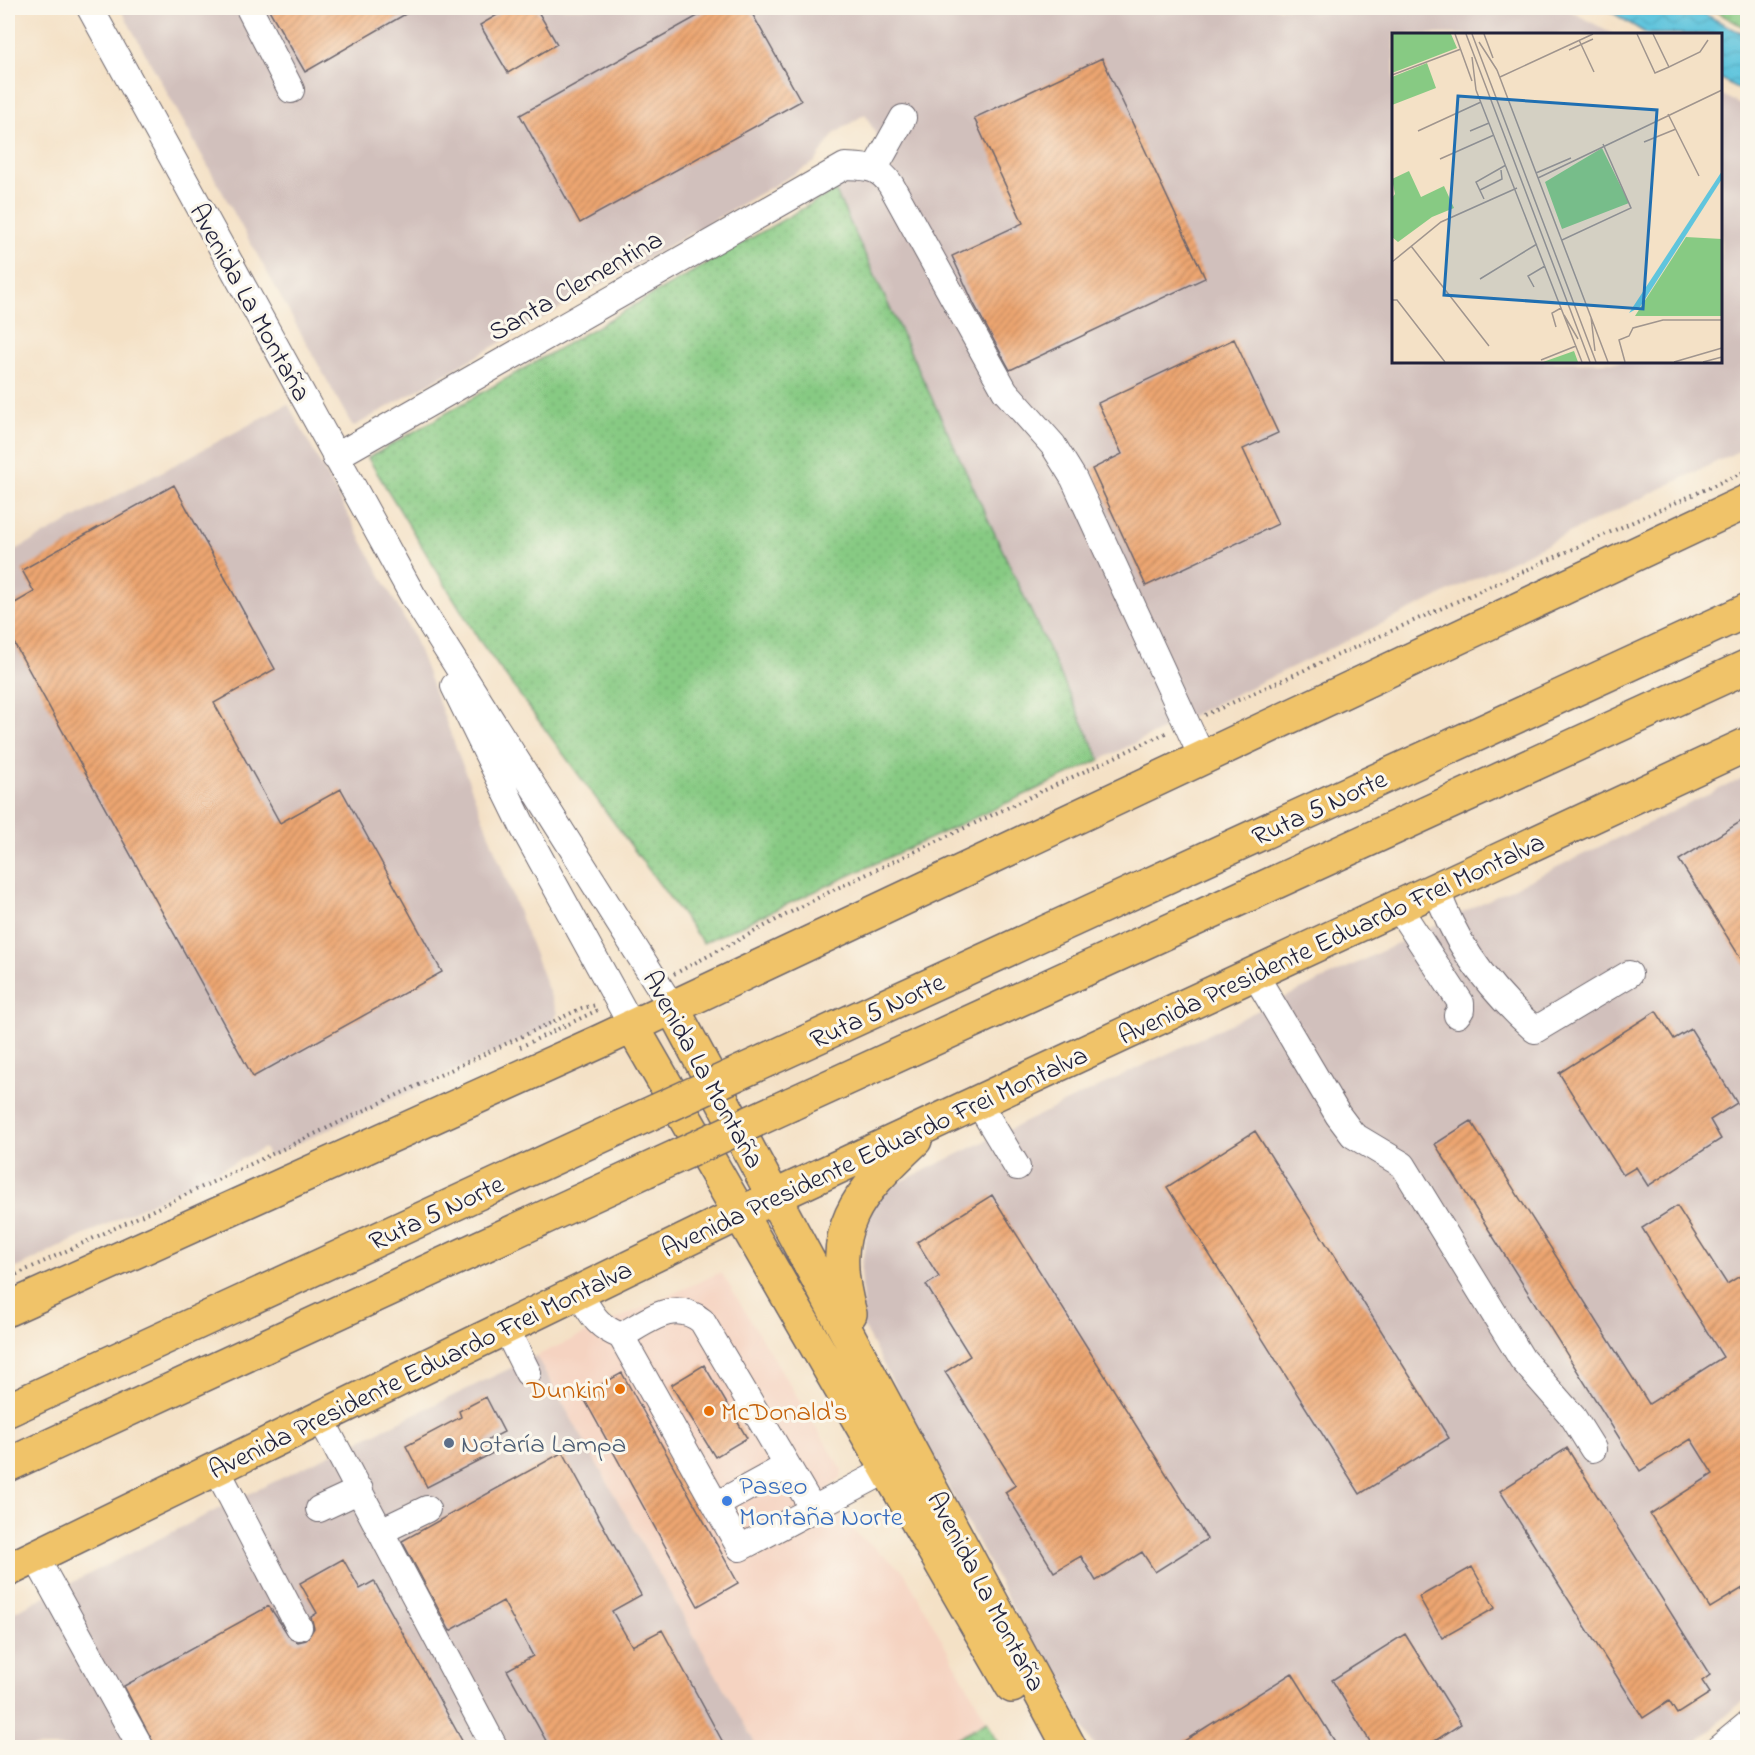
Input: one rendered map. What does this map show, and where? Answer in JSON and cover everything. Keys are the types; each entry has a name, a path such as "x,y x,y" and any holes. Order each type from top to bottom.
{"main road":[{"path":"8,1309 329,1166 625,1014 672,1007 1748,501"},
{"name":"Ruta 5 Norte","path":"8,1410 1748,610"},
{"name":"Ruta 5 Norte","path":"8,1465 1748,666"},
{"name":"Avenida Presidente Eduardo Frei Montalva","path":"21,1563 740,1213 1748,744"},
{"name":"Avenida La Montaña","path":"672,1007 776,1196 1070,1748"},
{"name":"Avenida La Montaña","path":"625,1014 887,1470 975,1618 1046,1748"},
{"path":"868,1369 845,1294 841,1256 843,1240 861,1196 889,1165 933,1123"}],"street":[{"name":"Avenida La Montaña","path":"90,8 412,596 672,1007"},
{"path":"249,8 291,90"},
{"path":"903,118 875,168 891,185 1005,391 1053,445 1074,479 1203,759"},
{"name":"Santa Clementina","path":"335,457 845,165 875,168"},
{"name":"Avenida La Montaña","path":"412,596 491,764 625,1014"},
{"path":"1437,889 1449,918 1475,965 1506,1004 1535,1030 1629,974"},
{"path":"1398,907 1461,1004 1461,1010 1456,1015"},
{"path":"1254,973 1338,1115 1353,1134 1403,1165 1522,1359 1573,1417 1593,1449"},
{"path":"978,1102 1017,1167"},
{"path":"578,1292 596,1322 604,1329 621,1336 740,1548 887,1470"},
{"path":"621,1336 668,1310 680,1310 694,1314 702,1321 813,1509"},
{"path":"505,1328 528,1372"},
{"path":"320,1418 495,1748"},
{"path":"716,1505 787,1466"},
{"path":"216,1468 299,1627"},
{"path":"319,1509 360,1490"},
{"path":"381,1531 427,1509"},
{"path":"21,1563 141,1748"},
{"path":"1719,1748 1748,1724"}],"path":[{"path":"8,1278 582,1008 625,1014"}],"shaded area":[{"path":"120,8 1565,8 1611,33 1392,33 1392,363 1722,363 1722,95 1747,109 1747,447 1100,760 835,190 858,178 872,181 894,168 865,114 834,134 815,162 353,427"},
{"path":"288,404 413,635 557,1013 551,1026 269,1157 264,1148 8,1272 8,554"},
{"path":"1747,776 1747,1697 1692,1747 1095,1747 1029,1639 864,1328 861,1269 873,1195"},
{"name":"Paseo Montaña Norte","path":"721,1272 842,1470 841,1477 829,1488 844,1514 846,1525 904,1572 987,1721 941,1747 757,1747 536,1356"},
{"path":"536,1356 757,1747 8,1747 8,1615 234,1501"}],"green space":[{"path":"1710,8 1747,8 1747,29"},
{"path":"835,190 1100,760 703,943 479,640 368,458"},
{"path":"987,1721 1000,1747 941,1747"}],"water":[{"path":"1605,8 1693,8 1747,36 1747,94 1722,80 1722,33 1645,33"}],"building":[{"path":"268,8 416,8 305,72"},
{"path":"509,8 536,8 557,44 508,73 480,25"},
{"path":"712,8 749,8 801,101 580,223 520,115"},
{"path":"1102,58 1205,278 1010,370 974,304 952,256 1023,223 974,118"},
{"path":"1234,339 1278,433 1243,449 1278,524 1146,586 1092,469 1122,454 1098,403"},
{"path":"174,485 275,669 214,703 280,823 341,789 442,972 253,1077 8,632 8,607 34,592 22,570"},
{"path":"1748,817 1748,970 1679,860"},
{"path":"1656,1011 1674,1039 1691,1029 1737,1103 1710,1120 1721,1139 1648,1186 1636,1167 1623,1175 1559,1073"},
{"path":"1471,1121 1649,1404 1723,1357 1642,1228 1677,1206 1727,1284 1748,1271 1748,1585 1710,1608 1650,1514 1713,1474 1691,1439 1640,1471 1435,1144"},
{"path":"1255,1131 1449,1438 1360,1494 1167,1187"},
{"path":"992,1195 1207,1539 1155,1572 1142,1552 1096,1581 1081,1556 1054,1572 1005,1492 1016,1485 945,1372 970,1356 926,1285 939,1277 917,1242"},
{"name":"McDonald's","path":"704,1365 747,1438 715,1457 671,1385"},
{"path":"622,1373 738,1583 698,1606 582,1395"},
{"name":"Notaría Lampa","path":"486,1397 504,1432 486,1441 493,1453 427,1487 406,1446 461,1417 459,1411"},
{"path":"1567,1448 1710,1675 1702,1681 1710,1693 1677,1714 1669,1701 1643,1718 1500,1491"},
{"path":"563,1452 641,1595 612,1611 632,1646 662,1630 726,1748 550,1748 507,1670 533,1656 503,1601 450,1631 402,1541"},
{"path":"343,1559 360,1589 374,1581 466,1748 156,1748 124,1686 269,1606 291,1639 298,1642 306,1640 314,1628 311,1617 317,1613 300,1583"},
{"path":"1472,1567 1495,1608 1442,1638 1419,1597"},
{"path":"1405,1634 1461,1724 1424,1748 1374,1748 1332,1680"},
{"path":"1292,1673 1339,1748 1173,1748"}],"place":[{"name":"Dunkin'","path":"620,1389"},
{"name":"McDonald's","path":"709,1411"},
{"name":"Notaría Lampa","path":"449,1443"},
{"name":"Paseo Montaña Norte","path":"727,1501"}]}
